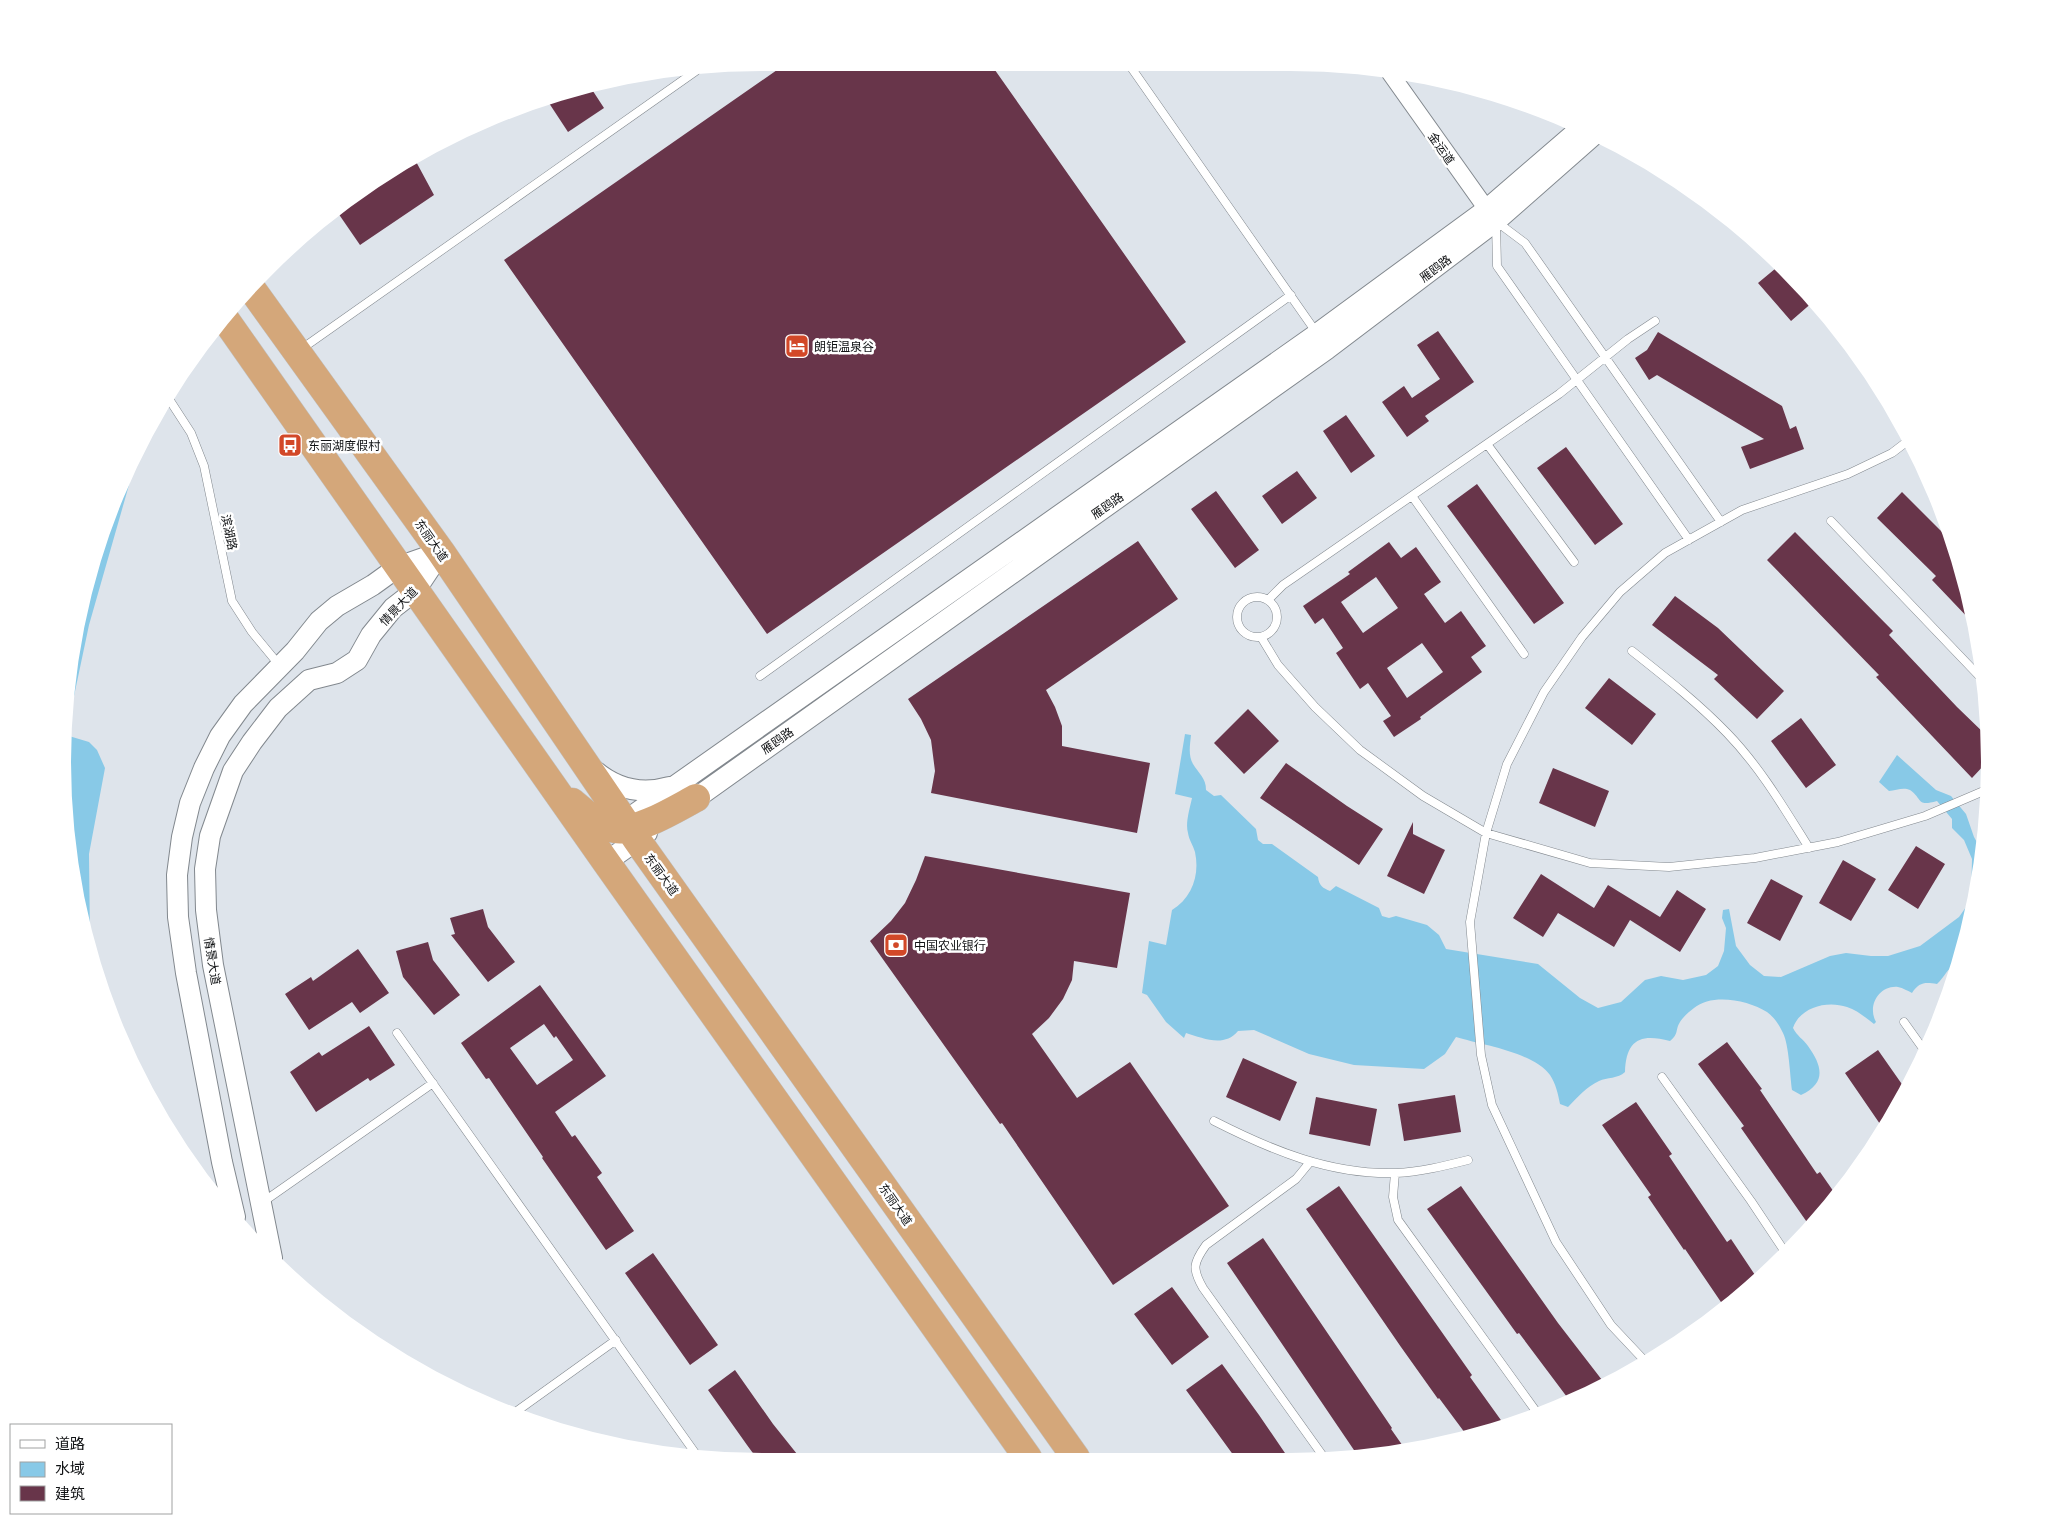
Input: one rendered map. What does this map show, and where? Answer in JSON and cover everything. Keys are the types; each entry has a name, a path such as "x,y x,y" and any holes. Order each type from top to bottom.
{"highway":[{"name":"东丽大道","path":"255,294 441,552 584,761 618,837 1025,1453"},
{"path":"228,324 552,785 618,837 689,789"},
{"name":"东丽大道","path":"618,837 1072,1453"}],"street":[{"name":"金运道","path":"1395,80 1491,216"},
{"name":"雁鸥路","path":"1491,216 1576,133"},
{"name":"雁鸥路","path":"584,761 607,780 631,790 645,792 689,789 1322,341 1491,216 1589,139"},
{"path":"231,1203 222,1162 178,917 177,875 182,837 190,804 204,768 220,736 243,704 295,651 319,622 336,606 373,585 398,567 441,552"},
{"name":"情景大道","path":"269,1245 213,965 205,869 210,836 233,771 278,708 309,680 337,673 357,660 371,635 393,608 415,590 441,552"},
{"path":"181,940 210,937"},
{"path":"239,1213 261,1203"}],"lane":[{"path":"1133,71 1322,341"},
{"path":"297,352 690,75"},
{"path":"1491,216 1525,243 1721,522"},
{"path":"1491,216 1497,266 1689,540"},
{"path":"760,676 1291,295"},
{"path":"1268,600 1283,585 1487,444 1577,380 1655,321"},
{"name":"滨湖路","path":"173,403 192,433 204,466 232,601 252,632 280,666"},
{"path":"1487,444 1574,562"},
{"path":"1640,1357 1611,1325 1556,1242 1492,1105 1481,1055 1470,922 1486,833 1507,764 1544,692 1582,637 1620,592 1665,553 1742,510 1848,474 1892,453 1903,444"},
{"path":"1412,496 1524,654"},
{"path":"1831,521 1975,670"},
{"path":"1254,597 1268,600 1273,606 1276,621 1274,628 1268,634 1261,637 1252,637 1244,633 1239,627 1236,618 1241,604 1254,597"},
{"path":"1261,637 1278,666 1315,708 1360,750 1423,796 1486,833 1590,863 1669,867 1756,858 1838,842 1925,816 1980,793"},
{"path":"1632,651 1690,698 1728,734 1767,782 1809,848"},
{"path":"1904,1022 1920,1044"},
{"path":"397,1033 692,1449"},
{"path":"1662,1077 1781,1246"},
{"path":"261,1203 433,1083"},
{"path":"1214,1121 1260,1144 1310,1162 1341,1169 1395,1173 1434,1169 1468,1160"},
{"path":"1310,1162 1296,1179 1206,1245 1196,1258 1195,1273 1203,1288 1320,1452"},
{"path":"1395,1173 1393,1197 1398,1220 1534,1408"},
{"path":"520,1409 616,1340"}],"water":[{"path":"128,489 89,625 75,689 85,627 95,583 108,540"},
{"path":"1185,734 1191,735 1190,757 1203,779 1206,790 1214,796 1221,795 1256,829 1258,840 1263,844 1272,844 1318,877 1319,883 1323,888 1330,891 1336,886 1379,908 1382,916 1389,918 1396,916 1427,925 1439,935 1446,949 1538,964 1580,998 1598,1008 1621,1002 1645,980 1661,976 1683,980 1706,975 1718,966 1724,951 1726,928 1722,918 1723,910 1729,909 1736,946 1750,965 1764,976 1781,977 1830,956 1846,953 1888,956 1920,946 1959,917 1964,910 1948,971 1937,984 1923,984 1912,993 1898,987 1885,989 1876,998 1874,1003 1873,1009 1876,1022 1874,1024 1851,1008 1831,1004 1815,1007 1802,1015 1793,1028 1813,1054 1820,1074 1815,1085 1801,1095 1792,1090 1785,1038 1772,1016 1750,1004 1720,1000 1702,1003 1691,1011 1681,1020 1675,1036 1670,1041 1650,1038 1637,1042 1628,1053 1625,1072 1619,1076 1594,1083 1568,1107 1560,1104 1558,1093 1550,1075 1532,1060 1506,1050 1456,1037 1445,1054 1424,1069 1354,1065 1309,1054 1254,1030 1238,1031 1226,1039 1220,1040 1206,1039 1186,1033 1184,1038 1166,1022 1147,995 1142,993 1149,941 1166,945 1172,910 1185,899 1195,877 1195,852 1187,829 1192,798 1175,794"},
{"path":"72,737 89,742 97,750 105,768 89,854 90,918 77,852 71,762"},
{"path":"1897,755 1936,790 1951,796 1966,814 1976,841 1972,870 1972,859 1964,840 1952,828 1952,819 1937,801 1923,803 1908,789 1889,791 1879,782"}],"building":[{"path":"776,71 996,71 1186,342 767,634 504,260"},
{"path":"594,93 604,108 568,132 550,105"},
{"path":"417,164 434,195 360,245 340,215 378,188"},
{"path":"1774,270 1808,306 1791,321 1758,283"},
{"path":"1438,331 1474,382 1425,416 1429,421 1407,437 1382,402 1404,386 1412,398 1440,379 1417,345"},
{"path":"1658,332 1782,406 1790,429 1796,426 1804,449 1750,469 1741,447 1764,439 1657,375 1649,380 1635,358 1647,350"},
{"path":"1346,415 1375,456 1351,473 1323,431"},
{"path":"1566,447 1623,524 1595,545 1537,468"},
{"path":"1297,471 1317,498 1282,524 1262,496"},
{"path":"1477,484 1564,603 1534,624 1447,506"},
{"path":"1216,491 1259,550 1235,568 1191,509"},
{"path":"1902,492 1940,530 1957,583 1964,614 1932,580 1936,576 1877,518"},
{"path":"1795,532 1893,631 1889,635 1980,729 1981,769 1972,778 1876,677 1879,675 1767,560"},
{"path":"1138,541 1178,599 1046,690 1062,726 1062,746 1150,763 1137,833 931,793 935,771 931,740 921,719 908,699"},
{"path":"1389,542 1401,558 1416,547 1441,582 1424,594 1445,623 1461,611 1486,646 1471,657 1482,672 1420,717 1421,719 1394,737 1383,721 1391,716 1368,683 1360,689 1336,653 1343,648 1323,618 1315,624 1303,606 1350,574 1348,572","holes":["1376,577 1398,608 1363,633 1341,602","1422,643 1443,672 1407,698 1387,668"]},
{"path":"1675,596 1718,628 1784,691 1757,719 1714,679 1718,675 1652,625"},
{"path":"1609,678 1656,714 1632,745 1585,708"},
{"path":"1248,709 1279,741 1244,774 1214,743"},
{"path":"1801,718 1836,765 1806,788 1771,741"},
{"path":"1286,763 1383,829 1359,865 1260,798"},
{"path":"1553,768 1609,791 1595,827 1539,803"},
{"path":"1413,822 1413,834 1445,850 1424,894 1387,876"},
{"path":"1916,846 1945,864 1918,909 1888,890"},
{"path":"925,856 1130,893 1117,968 1074,961 1072,980 1063,999 1049,1018 1032,1034 1077,1098 1130,1062 1229,1206 1113,1285 1002,1123 1000,1124 870,941 891,921 905,903"},
{"path":"1843,860 1876,879 1851,921 1819,903"},
{"path":"1541,874 1594,908 1608,885 1660,917 1677,890 1706,909 1680,952 1630,920 1614,947 1558,913 1543,937 1513,918"},
{"path":"1771,879 1803,896 1780,941 1747,923"},
{"path":"483,909 488,927 515,962 488,982 451,935 455,934 450,918"},
{"path":"428,942 433,960 460,995 434,1015 403,977 396,951"},
{"path":"358,949 389,993 360,1013 352,1002 309,1030 285,994 311,977 313,981"},
{"path":"540,985 606,1076 555,1112 572,1137 575,1135 602,1173 597,1177 634,1231 606,1250 489,1078 486,1079 461,1043","holes":["544,1024 554,1038 556,1036 573,1060 537,1085 510,1048"]},
{"path":"369,1026 395,1065 370,1081 368,1078 316,1112 290,1072 319,1052 322,1056"},
{"path":"1727,1042 1762,1089 1760,1090 1817,1174 1820,1172 1832,1190 1806,1220 1741,1128 1744,1126 1698,1064"},
{"path":"1878,1050 1901,1083 1879,1122 1845,1073"},
{"path":"1243,1058 1297,1082 1280,1121 1226,1097"},
{"path":"1455,1095 1461,1132 1404,1141 1398,1104"},
{"path":"1316,1097 1377,1109 1370,1146 1309,1134"},
{"path":"1636,1102 1672,1154 1669,1156 1727,1242 1731,1239 1754,1273 1721,1302 1648,1197 1651,1195 1602,1125"},
{"path":"1339,1186 1472,1375 1470,1377 1500,1419 1463,1430 1401,1347 1306,1209"},
{"path":"1461,1186 1558,1323 1601,1379 1566,1395 1519,1333 1517,1334 1427,1209"},
{"path":"1263,1238 1401,1443 1353,1449 1227,1263"},
{"path":"653,1253 718,1345 690,1365 625,1273"},
{"path":"1172,1287 1209,1337 1172,1365 1134,1314"},
{"path":"1222,1364 1285,1453 1232,1453 1186,1390"},
{"path":"735,1370 796,1453 753,1453 708,1390"}],"place":[{"name":"朗钜温泉谷","path":"797,346"},
{"name":"东丽湖度假村","path":"290,445"},
{"name":"中国农业银行","path":"896,945"}]}
